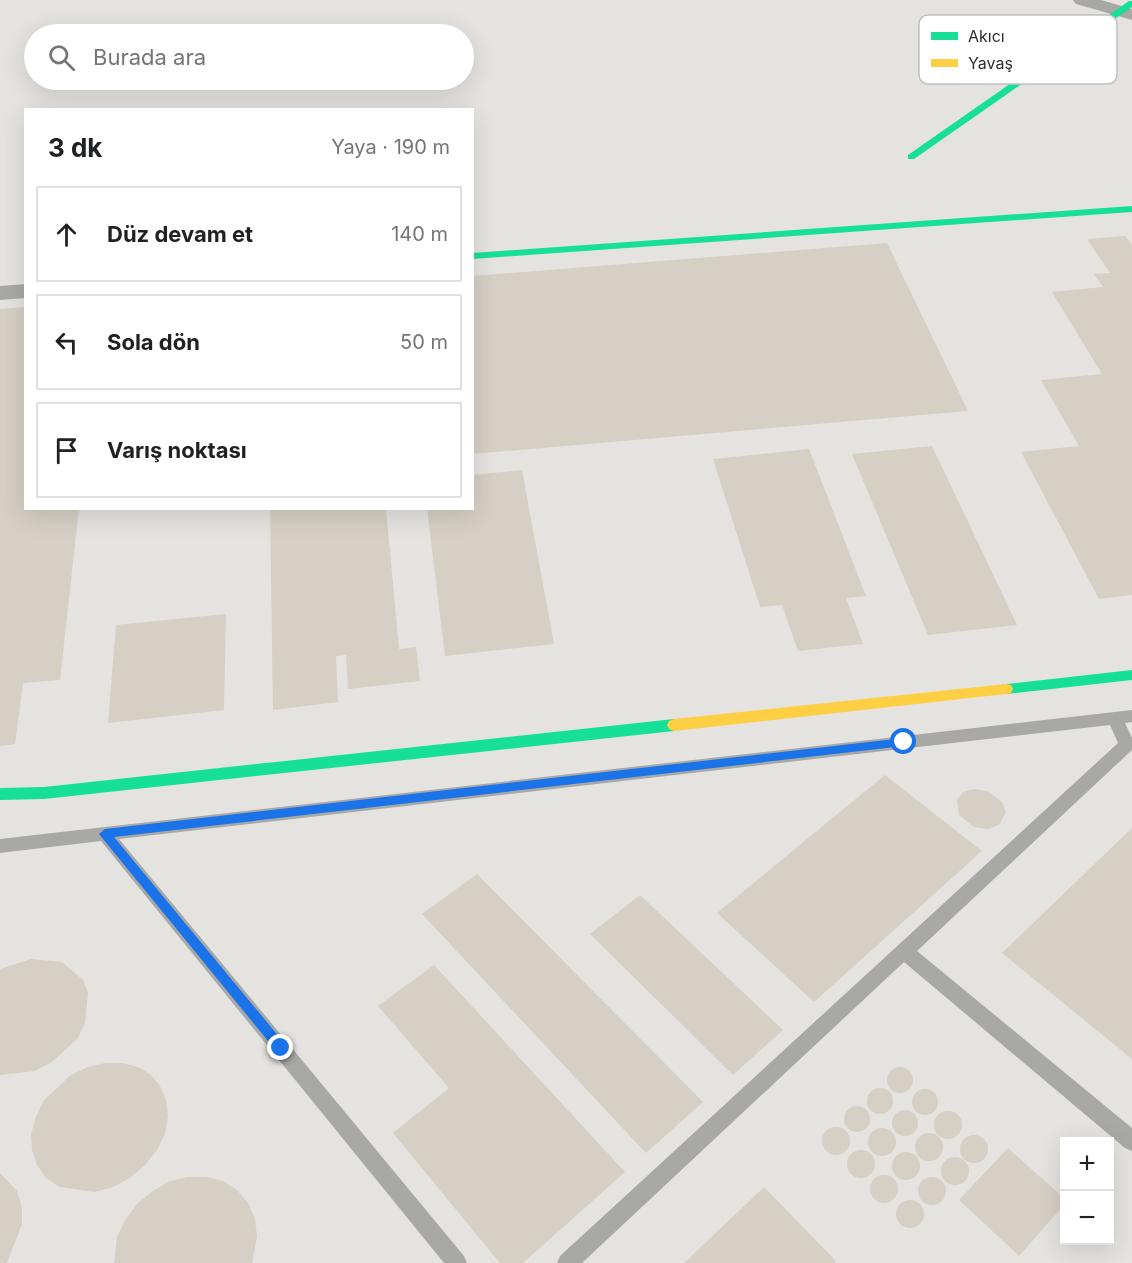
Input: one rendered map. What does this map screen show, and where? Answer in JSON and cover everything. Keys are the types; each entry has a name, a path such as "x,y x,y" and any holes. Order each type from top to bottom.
{"street":[{"path":"1082,0 1128,10"},
{"path":"911,157 1019,84"},
{"path":"474,256 1132,209"},
{"path":"0,293 24,291"},
{"path":"0,794 44,793 1132,675"}],"lane":[{"path":"0,846 1124,717 1130,746 904,951 567,1263"},
{"path":"105,834 457,1263"},
{"path":"904,951 1132,1141"}],"building":[{"path":"1125,236 1132,245 1132,595 1099,599 1021,452 1079,446 1041,380 1102,374 1052,292 1103,287 1094,274 1110,273 1087,239"},
{"path":"887,243 968,411 474,454 474,276"},
{"path":"24,307 24,510 79,510 60,680 23,683 15,744 0,746 0,309"},
{"path":"932,446 1017,625 928,635 852,454"},
{"path":"809,449 866,596 846,598 863,644 798,651 782,605 760,607 713,459"},
{"path":"522,470 554,644 445,656 427,510 474,510 474,475"},
{"path":"270,510 386,510 399,649 416,647 420,681 348,689 346,655 336,656 338,702 273,710"},
{"path":"226,614 224,710 108,723 116,625"},
{"path":"885,775 982,851 814,1002 717,913"},
{"path":"974,789 987,791 1002,802 1006,812 999,825 988,829 974,827 959,815 957,800 963,792"},
{"path":"1132,828 1132,1059 1002,953"},
{"path":"477,874 703,1102 646,1153 422,914"},
{"path":"640,895 783,1030 733,1075 590,934"},
{"path":"31,959 62,962 83,980 88,993 85,1023 78,1038 52,1062 35,1071 0,1075 0,969"},
{"path":"434,965 625,1172 523,1263 500,1263 393,1133 449,1088 378,1006"},
{"path":"105,1063 122,1063 138,1067 151,1075 160,1086 166,1100 168,1117 165,1134 157,1150 145,1165 130,1178 113,1187 94,1192 60,1187 46,1178 37,1165 32,1150 31,1134 36,1117 44,1100 71,1075 88,1067"},
{"path":"900,1067 909,1071 913,1080 909,1089 900,1093 891,1089 887,1080 891,1071"},
{"path":"880,1088 889,1092 893,1101 889,1110 880,1114 871,1110 867,1101 871,1092"},
{"path":"925,1089 934,1093 938,1102 934,1111 925,1115 916,1111 912,1102 916,1093"},
{"path":"857,1106 867,1109 870,1119 867,1129 857,1132 847,1129 844,1119 847,1109"},
{"path":"905,1110 915,1113 918,1123 915,1133 905,1136 895,1133 892,1123 895,1113"},
{"path":"948,1111 958,1115 962,1125 958,1135 948,1139 938,1135 934,1125 938,1115"},
{"path":"836,1127 846,1131 850,1141 846,1151 836,1155 826,1151 822,1141 826,1131"},
{"path":"882,1128 892,1132 896,1142 892,1152 882,1156 872,1152 868,1142 872,1132"},
{"path":"929,1133 939,1137 943,1147 939,1157 929,1161 919,1157 915,1147 919,1137"},
{"path":"974,1135 984,1139 988,1149 984,1159 974,1163 964,1159 960,1149 964,1139"},
{"path":"1008,1148 1060,1194 1060,1210 1019,1256 959,1200"},
{"path":"861,1150 871,1154 875,1164 871,1174 861,1178 851,1174 847,1164 851,1154"},
{"path":"906,1152 916,1156 920,1166 916,1176 906,1180 896,1176 892,1166 896,1156"},
{"path":"955,1157 965,1161 969,1171 965,1181 955,1185 945,1181 941,1171 945,1161"},
{"path":"0,1173 17,1191 22,1207 22,1224 7,1263 0,1263"},
{"path":"884,1175 894,1179 898,1189 894,1199 884,1203 874,1199 870,1189 874,1179"},
{"path":"188,1177 207,1177 223,1181 237,1190 248,1203 255,1219 257,1237 252,1263 114,1263 117,1237 125,1220 138,1203 170,1181"},
{"path":"932,1177 942,1181 946,1191 942,1201 932,1205 922,1201 918,1191 922,1181"},
{"path":"764,1187 836,1261 834,1263 684,1263"},
{"path":"910,1200 920,1204 924,1214 920,1224 910,1228 900,1224 896,1214 900,1204"}],"traffic: fast":[{"path":"1115,15 1132,3"},
{"path":"911,157 1016,84"},
{"path":"474,256 1132,209"},
{"path":"1006,689 1132,675"},
{"path":"0,794 44,793 674,725"}],"traffic: slow":[{"path":"674,725 1006,689"}],"route":[{"path":"281,1048 105,834 904,742"}]}
